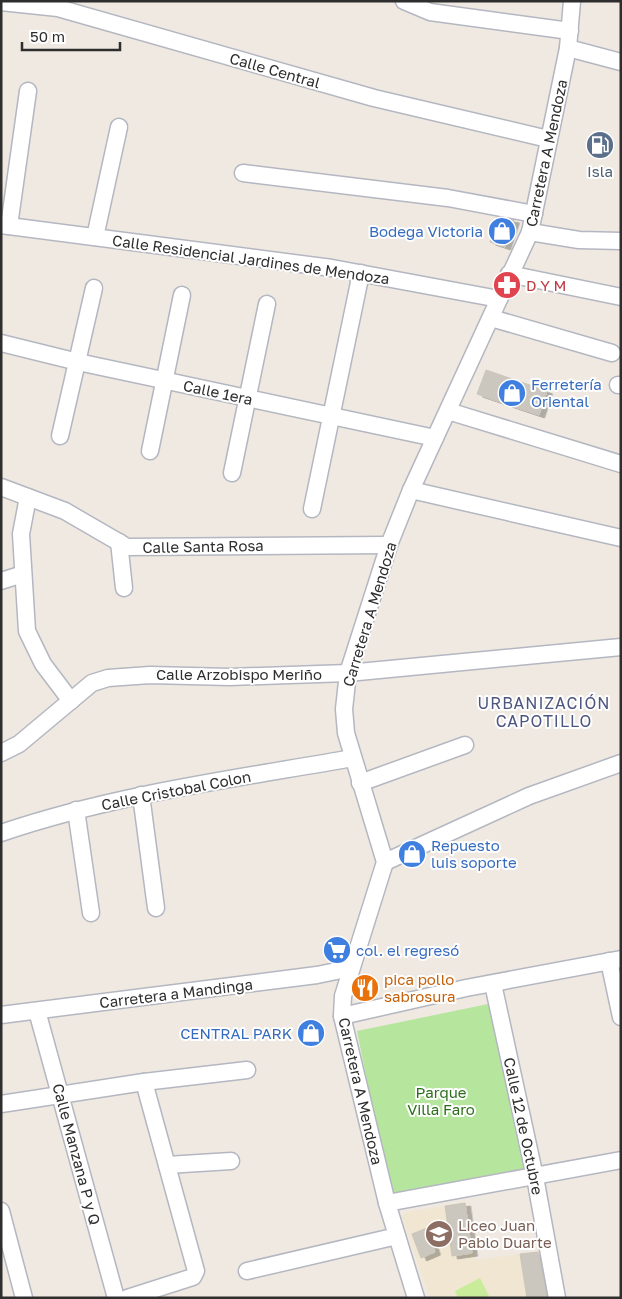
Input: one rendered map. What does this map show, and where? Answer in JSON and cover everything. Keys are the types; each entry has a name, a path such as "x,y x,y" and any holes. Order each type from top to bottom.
{"street":[{"name":"Carretera A Mendoza","path":"416,1298 386,1204 342,1016 344,996 351,968 385,862 346,733 344,709 348,673 389,545 410,490 530,232 569,40 572,1"},
{"name":"Calle Central","path":"1,2 58,8 374,98 548,139"},
{"path":"411,3 430,12 569,40 621,62"},
{"path":"5,226 28,90"},
{"path":"95,238 119,127"},
{"path":"243,173 448,198 534,214"},
{"name":"Calle Residencial Jardines de Mendoza","path":"5,226 361,273 499,299"},
{"path":"530,232 579,240 621,242"},
{"path":"312,509 361,273"},
{"path":"509,274 621,297"},
{"path":"60,436 94,288"},
{"path":"150,451 182,296"},
{"path":"232,473 267,304"},
{"path":"491,318 612,353"},
{"name":"Calle 1era","path":"1,343 78,362 435,438"},
{"path":"448,411 621,464"},
{"name":"Calle Santa Rosa","path":"1,487 65,511 127,547 389,545"},
{"path":"410,490 621,538"},
{"path":"28,497 21,534 27,631 43,664 71,701"},
{"path":"119,542 124,588"},
{"path":"1,581 23,574"},
{"name":"Calle Arzobispo Meriño","path":"1,753 19,744 92,683 108,678 150,675 230,677 348,673 621,647"},
{"path":"360,783 465,746"},
{"name":"Calle Cristobal Colon","path":"1,833 76,810 141,794 353,758"},
{"path":"385,862 529,796 621,763"},
{"path":"141,794 156,908"},
{"path":"76,810 91,913"},
{"path":"342,1016 466,988 615,960 621,1017"},
{"name":"Carretera a Mandinga","path":"1,1015 351,968"},
{"name":"Calle 12 de Octubre","path":"493,984 535,1177 557,1298"},
{"name":"Calle Manzana P y Q","path":"37,1010 116,1298"},
{"path":"1,1104 144,1082 246,1070"},
{"path":"127,1298 193,1277 196,1271 144,1082"},
{"path":"167,1165 231,1160"},
{"path":"386,1204 621,1160"},
{"path":"1,1211 24,1298"},
{"path":"247,1271 397,1236"}],"shaded area":[{"name":"Liceo Juan Pablo Duarte","path":"466,1202 476,1260 542,1251 549,1298 430,1298 402,1215 408,1212"}],"green space":[{"name":"Parque Villa Faro","path":"493,1003 526,1170 390,1197 357,1031"},
{"path":"480,1278 490,1298 458,1298 455,1291"}],"building":[{"name":"Bodega Victoria","path":"497,217 514,220 505,247 490,242"},
{"name":"Ferretería Oriental","path":"486,370 547,391 539,415 477,394"},
{"path":"465,1203 472,1253 452,1256 445,1206"},
{"path":"427,1228 435,1252 421,1258 412,1234"},
{"path":"538,1252 547,1298 527,1298 520,1254"}],"place":[{"name":"Isla","path":"600,145"},
{"name":"Bodega Victoria","path":"502,231"},
{"name":"D Y M","path":"507,285"},
{"name":"Ferretería Oriental","path":"512,393"},
{"name":"Repuesto luis soporte","path":"412,854"},
{"name":"col. el regresó","path":"337,950"},
{"name":"pica pollo sabrosura","path":"365,988"},
{"name":"CENTRAL PARK","path":"311,1033"},
{"name":"Liceo Juan Pablo Duarte","path":"439,1234"}],"district":[{"name":"URBANIZACIÓN CAPOTILLO","path":"544,712"}]}
